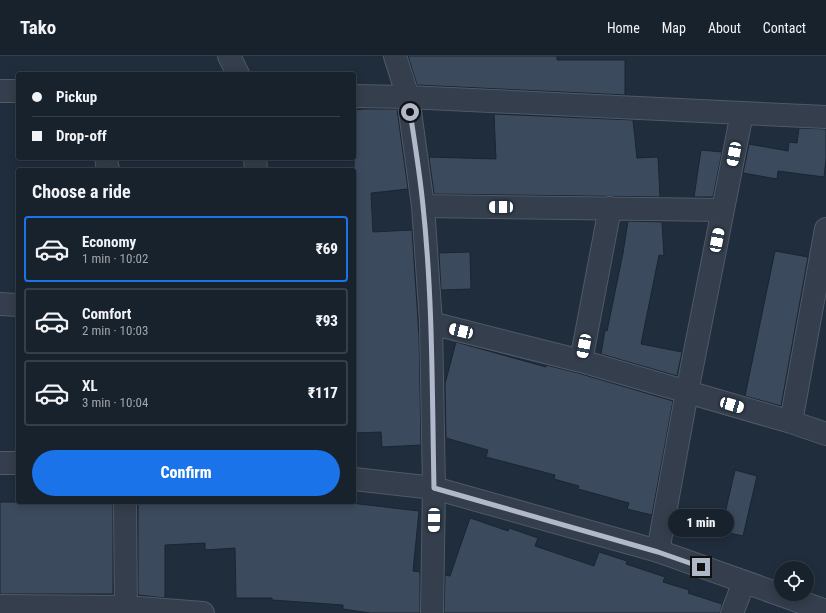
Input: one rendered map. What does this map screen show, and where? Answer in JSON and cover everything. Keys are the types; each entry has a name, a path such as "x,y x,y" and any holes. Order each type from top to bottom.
{"street":[{"path":"229,56 237,72"},
{"path":"394,56 408,97 423,206 431,323 434,488 432,613"},
{"path":"0,91 16,91"},
{"path":"356,96 408,97 826,117"},
{"path":"658,552 687,392 742,113"},
{"path":"423,206 723,210"},
{"path":"581,361 610,208"},
{"path":"791,422 826,229"},
{"path":"0,304 16,305"},
{"path":"431,323 581,361 791,422 826,434"},
{"path":"0,463 16,463"},
{"path":"356,479 434,488 658,552 826,611"},
{"path":"125,504 126,610"},
{"path":"732,613 744,582"},
{"path":"0,606 26,610 126,610 203,613"}],"building":[{"path":"408,56 557,56 557,60 625,60 625,95 417,85"},
{"path":"397,109 408,189 371,193 373,232 412,230 419,336 421,445 382,447 381,432 356,433 356,168 354,168 354,160 356,160 356,110"},
{"path":"494,114 633,120 637,158 658,157 660,197 434,194 429,157 496,159"},
{"path":"799,128 826,129 826,159 824,177 778,171 777,179 743,173 749,144 788,151 789,142 797,143"},
{"path":"701,150 722,152 713,197 694,197"},
{"path":"628,221 662,222 664,256 659,255 641,344 682,352 677,376 601,354 623,253"},
{"path":"775,251 808,257 781,406 745,396"},
{"path":"470,252 471,289 441,290 439,253"},
{"path":"456,342 546,367 546,365 578,373 673,401 652,515 627,509 629,503 578,489 579,486 554,479 555,475 486,457 488,450 446,438 445,384"},
{"path":"735,470 757,476 743,536 721,531"},
{"path":"0,502 16,502 16,504 113,504 113,594 0,594"},
{"path":"138,504 356,504 419,511 413,571 420,572 420,613 370,613 343,609 343,605 272,600 272,598 236,598 235,548 205,550 205,543 165,545 165,598 138,595"},
{"path":"470,518 508,531 509,528 538,538 535,546 594,566 599,552 627,561 626,564 665,577 663,582 689,590 688,593 722,604 720,613 444,613 445,575 450,576"}],"route":[{"path":"410,112 423,206 431,323 434,488 658,552 701,567"}]}
